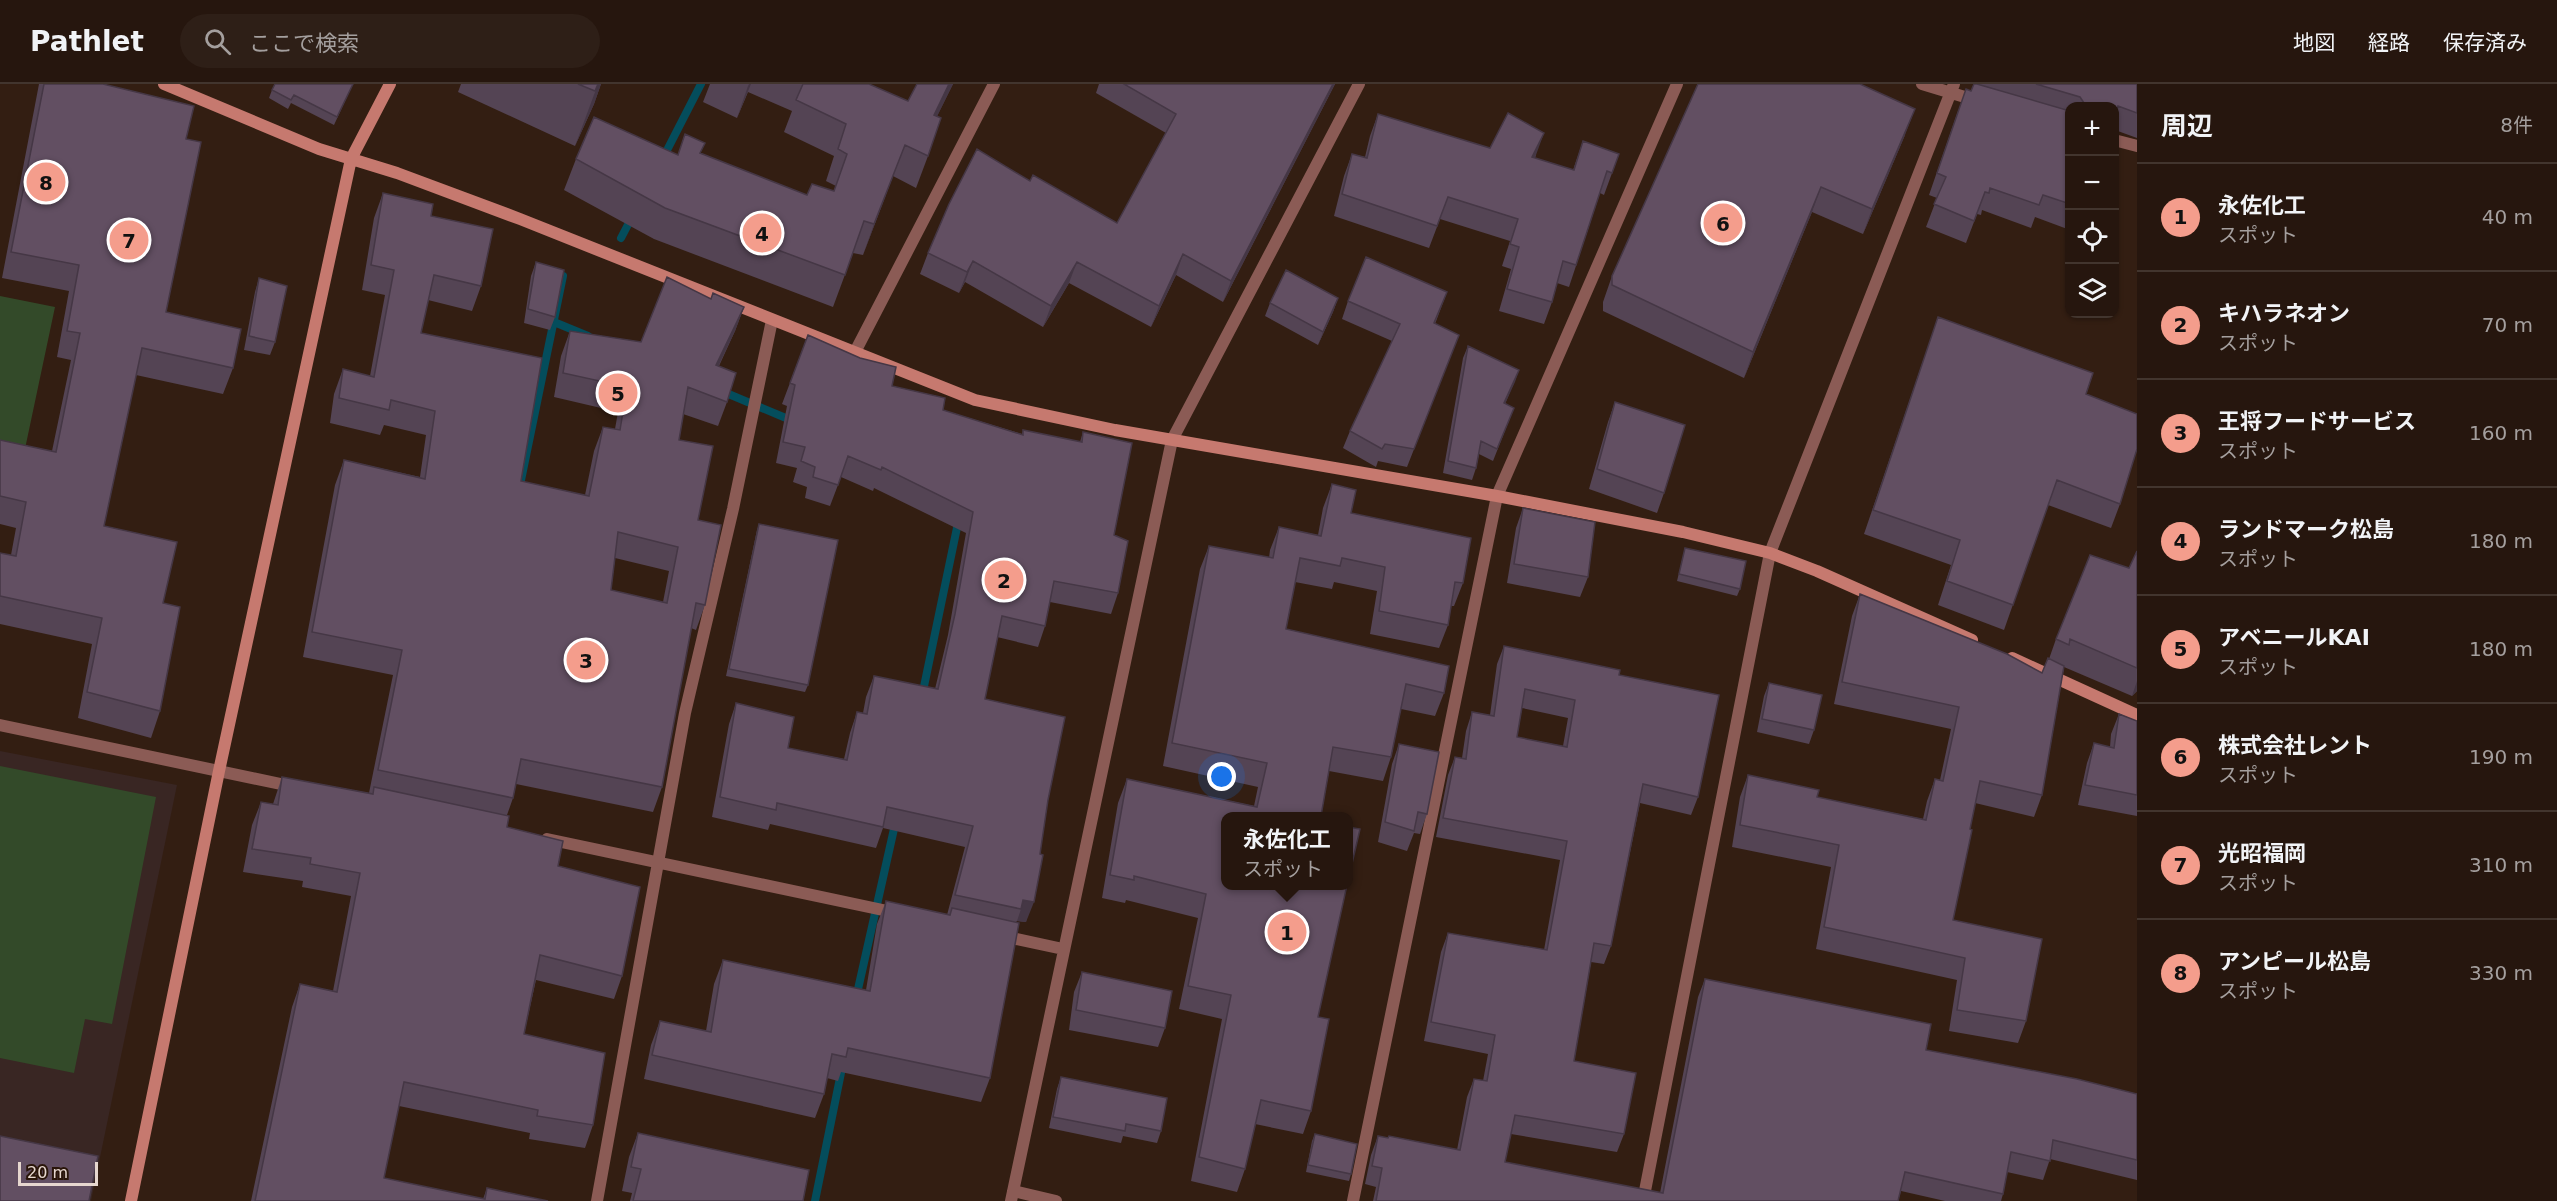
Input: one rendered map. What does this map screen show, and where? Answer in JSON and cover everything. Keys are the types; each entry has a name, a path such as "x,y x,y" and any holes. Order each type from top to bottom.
{"street":[{"path":"165,84 319,149 397,173 520,219 975,400 1025,412 1311,466 1497,496 1683,532 1770,554 1817,571 2137,714"},
{"path":"131,1201 219,771 351,159 390,84"},
{"path":"855,352 994,84"},
{"path":"1056,1201 1012,1196 1172,440 1359,84"},
{"path":"1353,1201 1497,496 1677,84"},
{"path":"1922,84 1952,89 1994,106"},
{"path":"1643,1201 1770,554 1952,89"},
{"path":"2119,141 2137,146"},
{"path":"597,1201 685,713 733,509 772,320"},
{"path":"0,725 313,790"},
{"path":"531,836 913,917"},
{"path":"994,934 1063,949"}],"shaded area":[{"path":"0,751 177,785 91,1201 0,1201"}],"green space":[{"path":"0,296 55,307 22,463 0,458"},
{"path":"0,766 156,797 112,1024 85,1019 74,1073 0,1058"}],"building":[{"path":"44,84 103,84 194,106 186,139 201,142 166,312 241,329 233,368 142,348 104,526 177,542 163,603 180,607 160,711 87,692 102,618 0,596 0,553 16,556 26,502 0,496 0,440 56,452 80,333 67,331 79,265 11,252"},
{"path":"275,84 353,84 337,117 294,95 291,100 272,90"},
{"path":"578,84 598,84 595,91"},
{"path":"803,84 869,84 908,101 917,84 949,84 934,115 941,118 928,156 905,145 874,224 864,221 845,275 665,208 576,159 594,117 678,155 685,134 705,143 700,153 807,195 812,184 834,191 847,154 838,149 846,124 796,100"},
{"path":"1124,84 1333,84 1231,281 1183,254 1159,306 1077,262 1051,306 973,261 967,272 928,253 949,204 977,149 1030,181 1033,175 1117,223 1176,114"},
{"path":"1698,84 1860,84 1915,109 1872,209 1821,187 1753,352 1612,285 1612,276"},
{"path":"1974,84 1977,84 2065,110 2065,202 2043,195 2039,205 1990,188 1989,193 1985,192 1974,221 1934,204 1946,177 1937,173 1966,89 1971,91"},
{"path":"2036,84 2137,84 2137,113 2119,106 2119,102 2083,102 2080,97"},
{"path":"1508,113 1544,133 1532,157 1574,170 1583,141 1619,154 1612,173 1607,171 1576,265 1563,261 1552,302 1507,289 1519,247 1510,244 1518,219 1448,197 1437,226 1342,194 1352,154 1367,158 1378,114 1490,148"},
{"path":"383,193 433,204 431,216 493,229 481,286 434,275 421,333 542,358 521,481 589,496 603,427 620,430 627,387 563,373 570,331 641,342 667,277 711,299 713,293 744,307 716,365 736,373 727,402 688,387 679,440 713,446 698,520 721,525 705,605 696,603 662,787 521,759 513,798 378,770 402,650 312,632 344,460 425,479 435,411 391,400 389,410 339,398 343,369 374,377 394,270 371,265","holes":["618,532 678,547 667,603 611,590"]},
{"path":"1366,257 1447,292 1434,323 1459,335 1414,449 1385,444 1382,449 1350,431 1400,324 1348,301"},
{"path":"536,262 564,270 555,317 528,309"},
{"path":"1286,270 1338,298 1323,332 1270,303"},
{"path":"259,278 287,286 275,342 249,336"},
{"path":"1938,317 2093,373 2086,394 2137,414 2137,449 2120,504 2057,480 2013,605 1947,581 1960,540 1873,510"},
{"path":"808,335 860,358 896,367 892,386 945,398 943,410 1023,435 1023,430 1082,442 1083,432 1132,443 1114,535 1128,541 1118,593 1054,581 1045,626 1002,616 985,699 1065,717 1048,800 1040,854 1043,855 1034,902 1023,900 1021,909 955,895 973,826 887,807 883,827 777,803 776,810 720,797 736,703 794,717 788,748 847,760 857,712 867,714 874,676 938,689 955,614 973,512 882,467 881,470 848,456 838,485 813,477 815,467 801,461 805,447 783,442 795,385 790,383"},
{"path":"1468,346 1519,370 1504,403 1514,408 1497,449 1481,441 1476,468 1448,461"},
{"path":"1615,402 1685,425 1664,493 1597,469"},
{"path":"1332,484 1356,490 1351,513 1471,538 1463,583 1455,582 1448,625 1379,611 1385,567 1342,558 1340,566 1300,558 1286,629 1449,666 1444,693 1406,684 1391,757 1333,747 1322,812 1221,812 1221,890 1346,890 1318,1017 1329,1019 1311,1111 1261,1100 1245,1169 1199,1157 1231,995 1188,986 1206,894 1134,876 1134,880 1110,875 1127,779 1257,807 1267,763 1172,743 1209,546 1273,558 1279,527 1321,536"},
{"path":"1523,508 1595,522 1588,577 1514,564"},
{"path":"759,524 838,540 808,685 729,669"},
{"path":"1685,548 1746,561 1740,589 1679,574"},
{"path":"2137,551 2137,668 2070,639 2069,645 2056,639 2090,555 2129,568"},
{"path":"1860,594 2007,654 2042,673 2048,658 2064,666 2042,795 1980,781 1953,920 2042,939 2026,1021 1957,1010 1965,958 1824,927 1839,845 1740,825 1748,775 1819,790 1817,797 1926,820 1935,779 1943,781 1959,707 1842,682"},
{"path":"1504,646 1620,670 1619,675 1719,695 1698,797 1643,784 1611,946 1594,943 1574,1061 1636,1073 1624,1134 1515,1115 1505,1162 1663,1193 1705,979 1931,1024 1926,1050 2077,1079 2137,1094 2137,1160 2053,1140 2050,1161 2011,1152 2003,1194 1905,1172 1898,1201 1376,1201 1382,1168 1372,1166 1378,1136 1388,1138 1389,1136 1460,1150 1474,1079 1487,1081 1495,1035 1431,1022 1448,933 1547,950 1567,841 1443,818 1455,757 1466,759 1472,712 1494,716","holes":["1525,689 1575,700 1567,747 1517,737"]},
{"path":"1769,683 1822,695 1814,730 1762,719"},
{"path":"2119,714 2137,721 2137,795 2085,785 2094,743 2114,748"},
{"path":"1399,744 1439,752 1427,814 1418,812 1414,831 1385,822"},
{"path":"282,777 373,794 374,787 509,816 507,827 563,841 558,866 640,887 622,976 540,955 524,1034 605,1053 593,1125 537,1116 538,1110 404,1082 384,1178 485,1199 487,1188 548,1201 255,1201 300,984 337,992 360,873 310,864 311,858 252,849 261,802 278,805"},
{"path":"1353,828 1360,829 1353,859"},
{"path":"886,901 950,915 952,908 1019,923 990,1078 848,1048 846,1057 832,1054 824,1094 652,1055 660,1021 711,1032 723,960 870,991"},
{"path":"1082,972 1172,991 1165,1028 1076,1010"},
{"path":"1061,1077 1167,1098 1161,1131 1126,1124 1125,1131 1053,1117"},
{"path":"638,1133 809,1170 803,1201 633,1201 641,1169 631,1167"},
{"path":"1315,1134 1357,1144 1351,1174 1308,1165"},
{"path":"0,1136 98,1156 89,1201 0,1201"}],"waterway":[{"path":"663,158 701,84"},
{"path":"621,238 632,217"},
{"path":"519,490 563,276"},
{"path":"554,322 588,336"},
{"path":"719,390 793,421"},
{"path":"922,696 959,518"},
{"path":"856,998 896,820"},
{"path":"815,1201 843,1063"}],"place":[{"name":"アンピール松島","path":"46,182"},
{"name":"株式会社レント","path":"1723,223"},
{"name":"ランドマーク松島","path":"762,233"},
{"name":"光昭福岡","path":"129,240"},
{"name":"アベニールKAI","path":"618,393"},
{"name":"キハラネオン","path":"1004,580"},
{"name":"王将フードサービス","path":"586,660"},
{"name":"永佐化工","path":"1287,932"}]}
